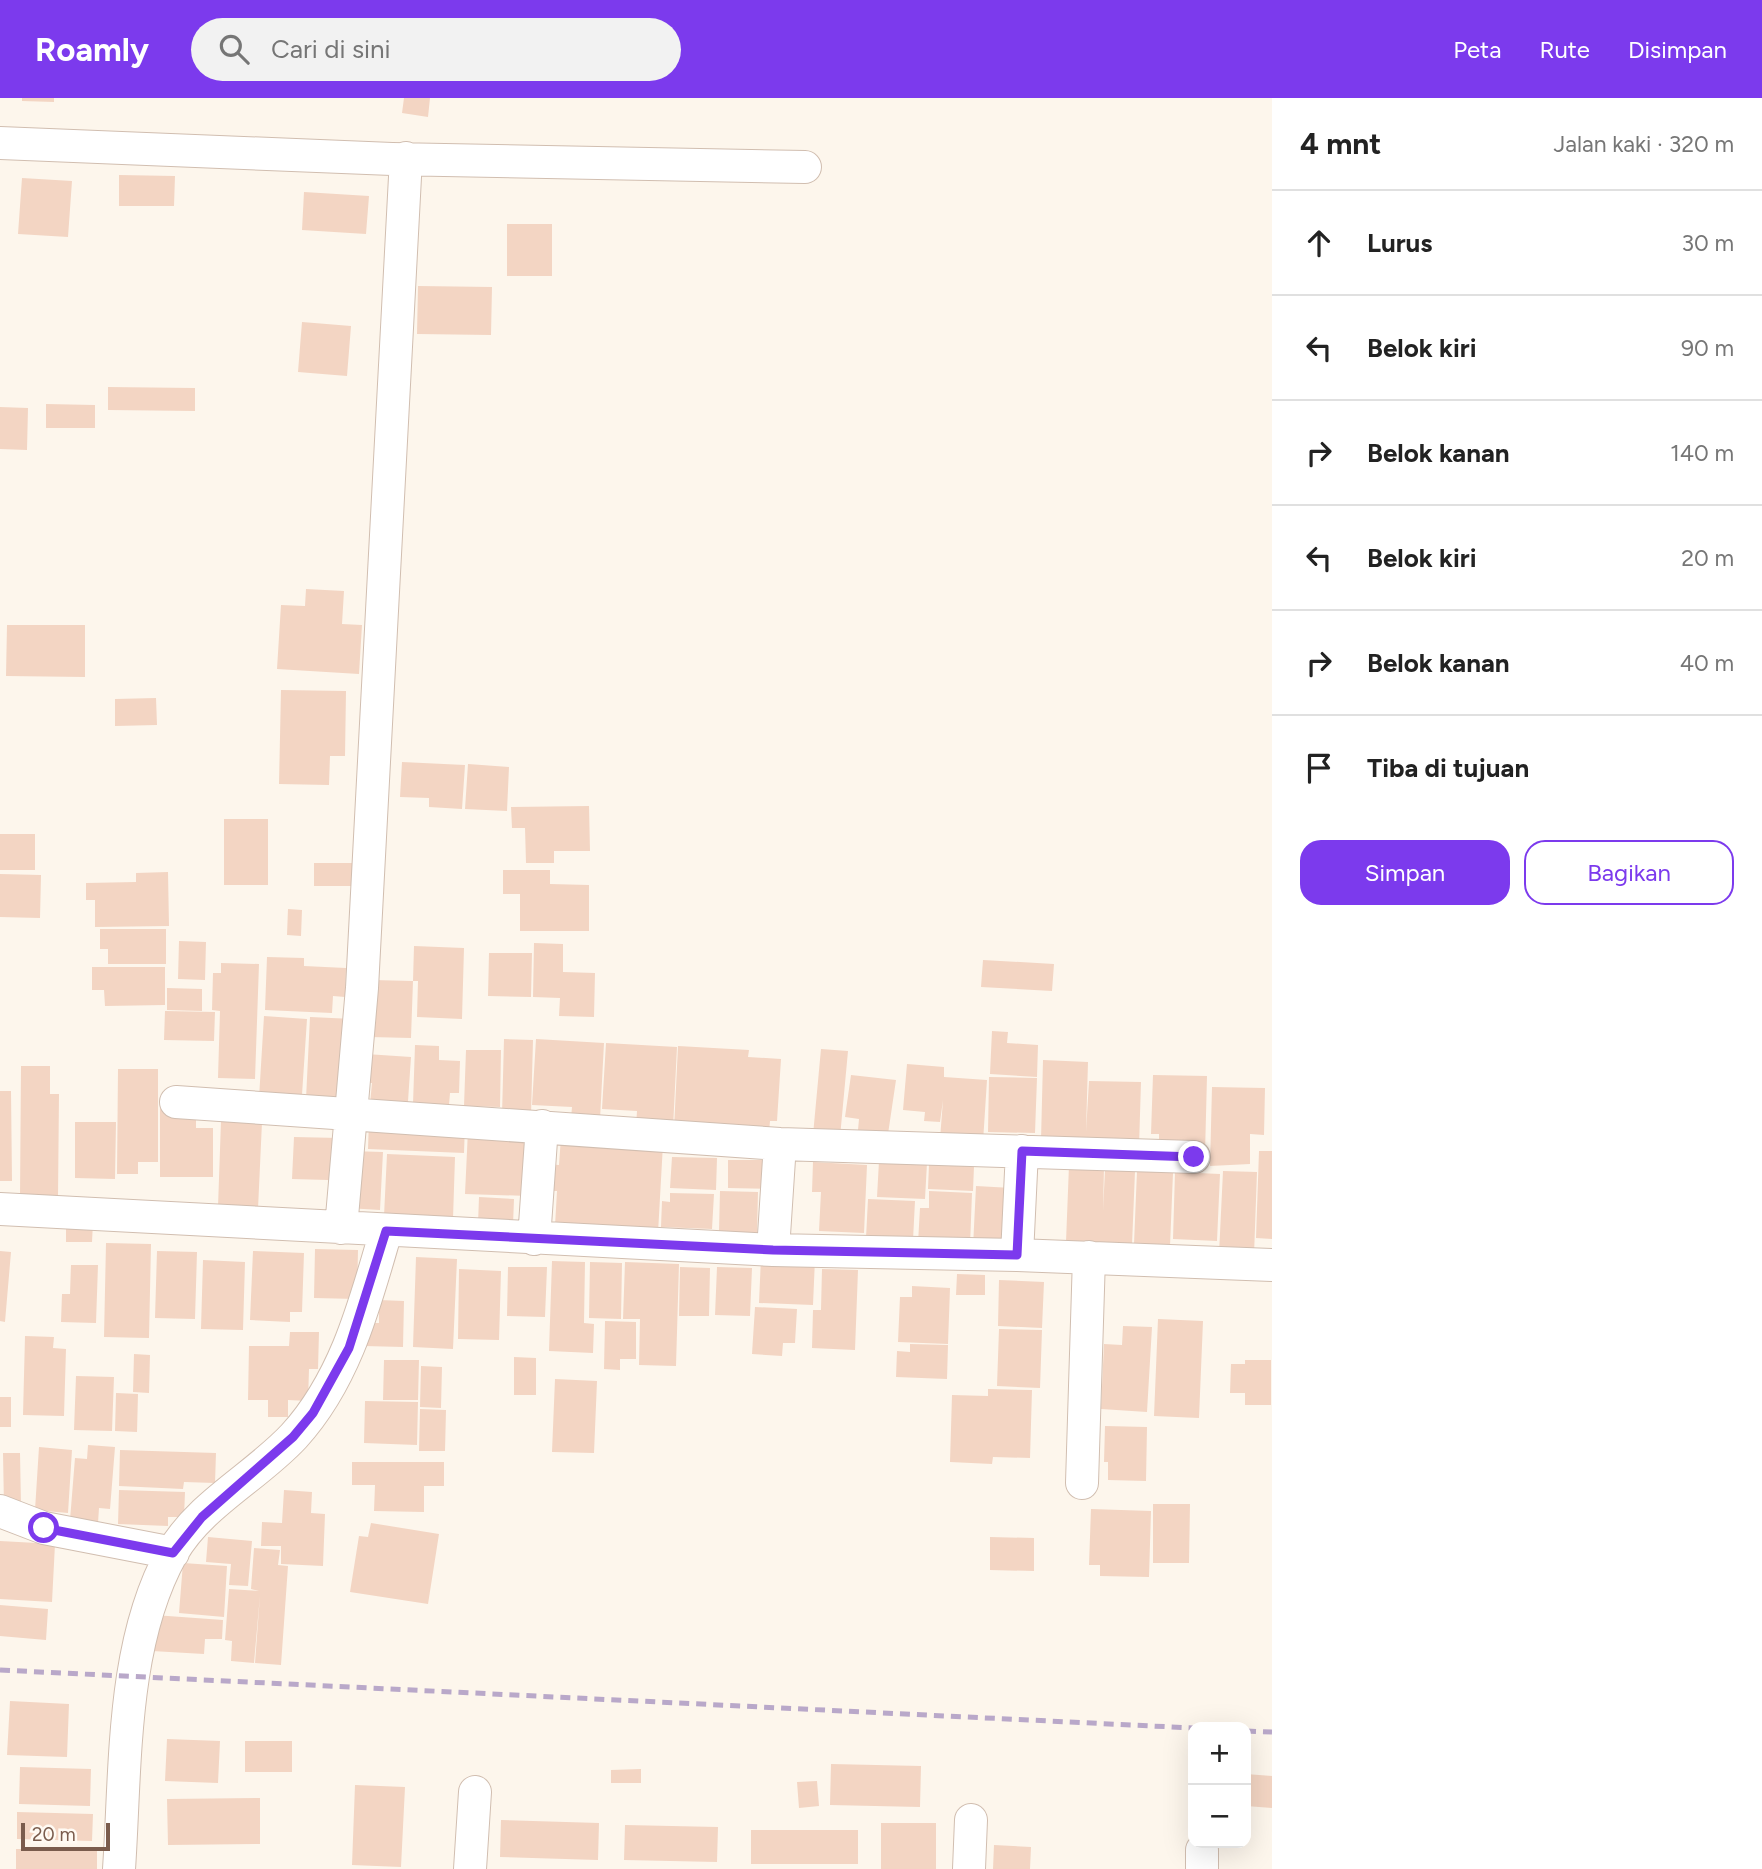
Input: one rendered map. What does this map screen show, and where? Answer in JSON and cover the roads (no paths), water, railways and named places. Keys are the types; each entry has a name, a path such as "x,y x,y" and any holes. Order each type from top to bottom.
{"street":[{"path":"0,143 406,158 805,167"},
{"path":"341,1228 362,989 406,158"},
{"path":"176,1102 780,1144 1194,1157"},
{"path":"534,1239 542,1126"},
{"path":"773,1250 780,1144"},
{"path":"1017,1255 1022,1151"},
{"path":"0,1209 773,1250 1089,1257 1272,1265"},
{"path":"119,1869 133,1676 142,1628 173,1553 202,1517 293,1437 313,1413 349,1348 386,1231"},
{"path":"1082,1483 1089,1257"},
{"path":"0,1511 44,1528 173,1553"},
{"path":"470,1869 475,1792"},
{"path":"969,1869 971,1820"}],"railway":[{"path":"0,1670 1188,1728"},
{"path":"1251,1731 1272,1732"}]}
